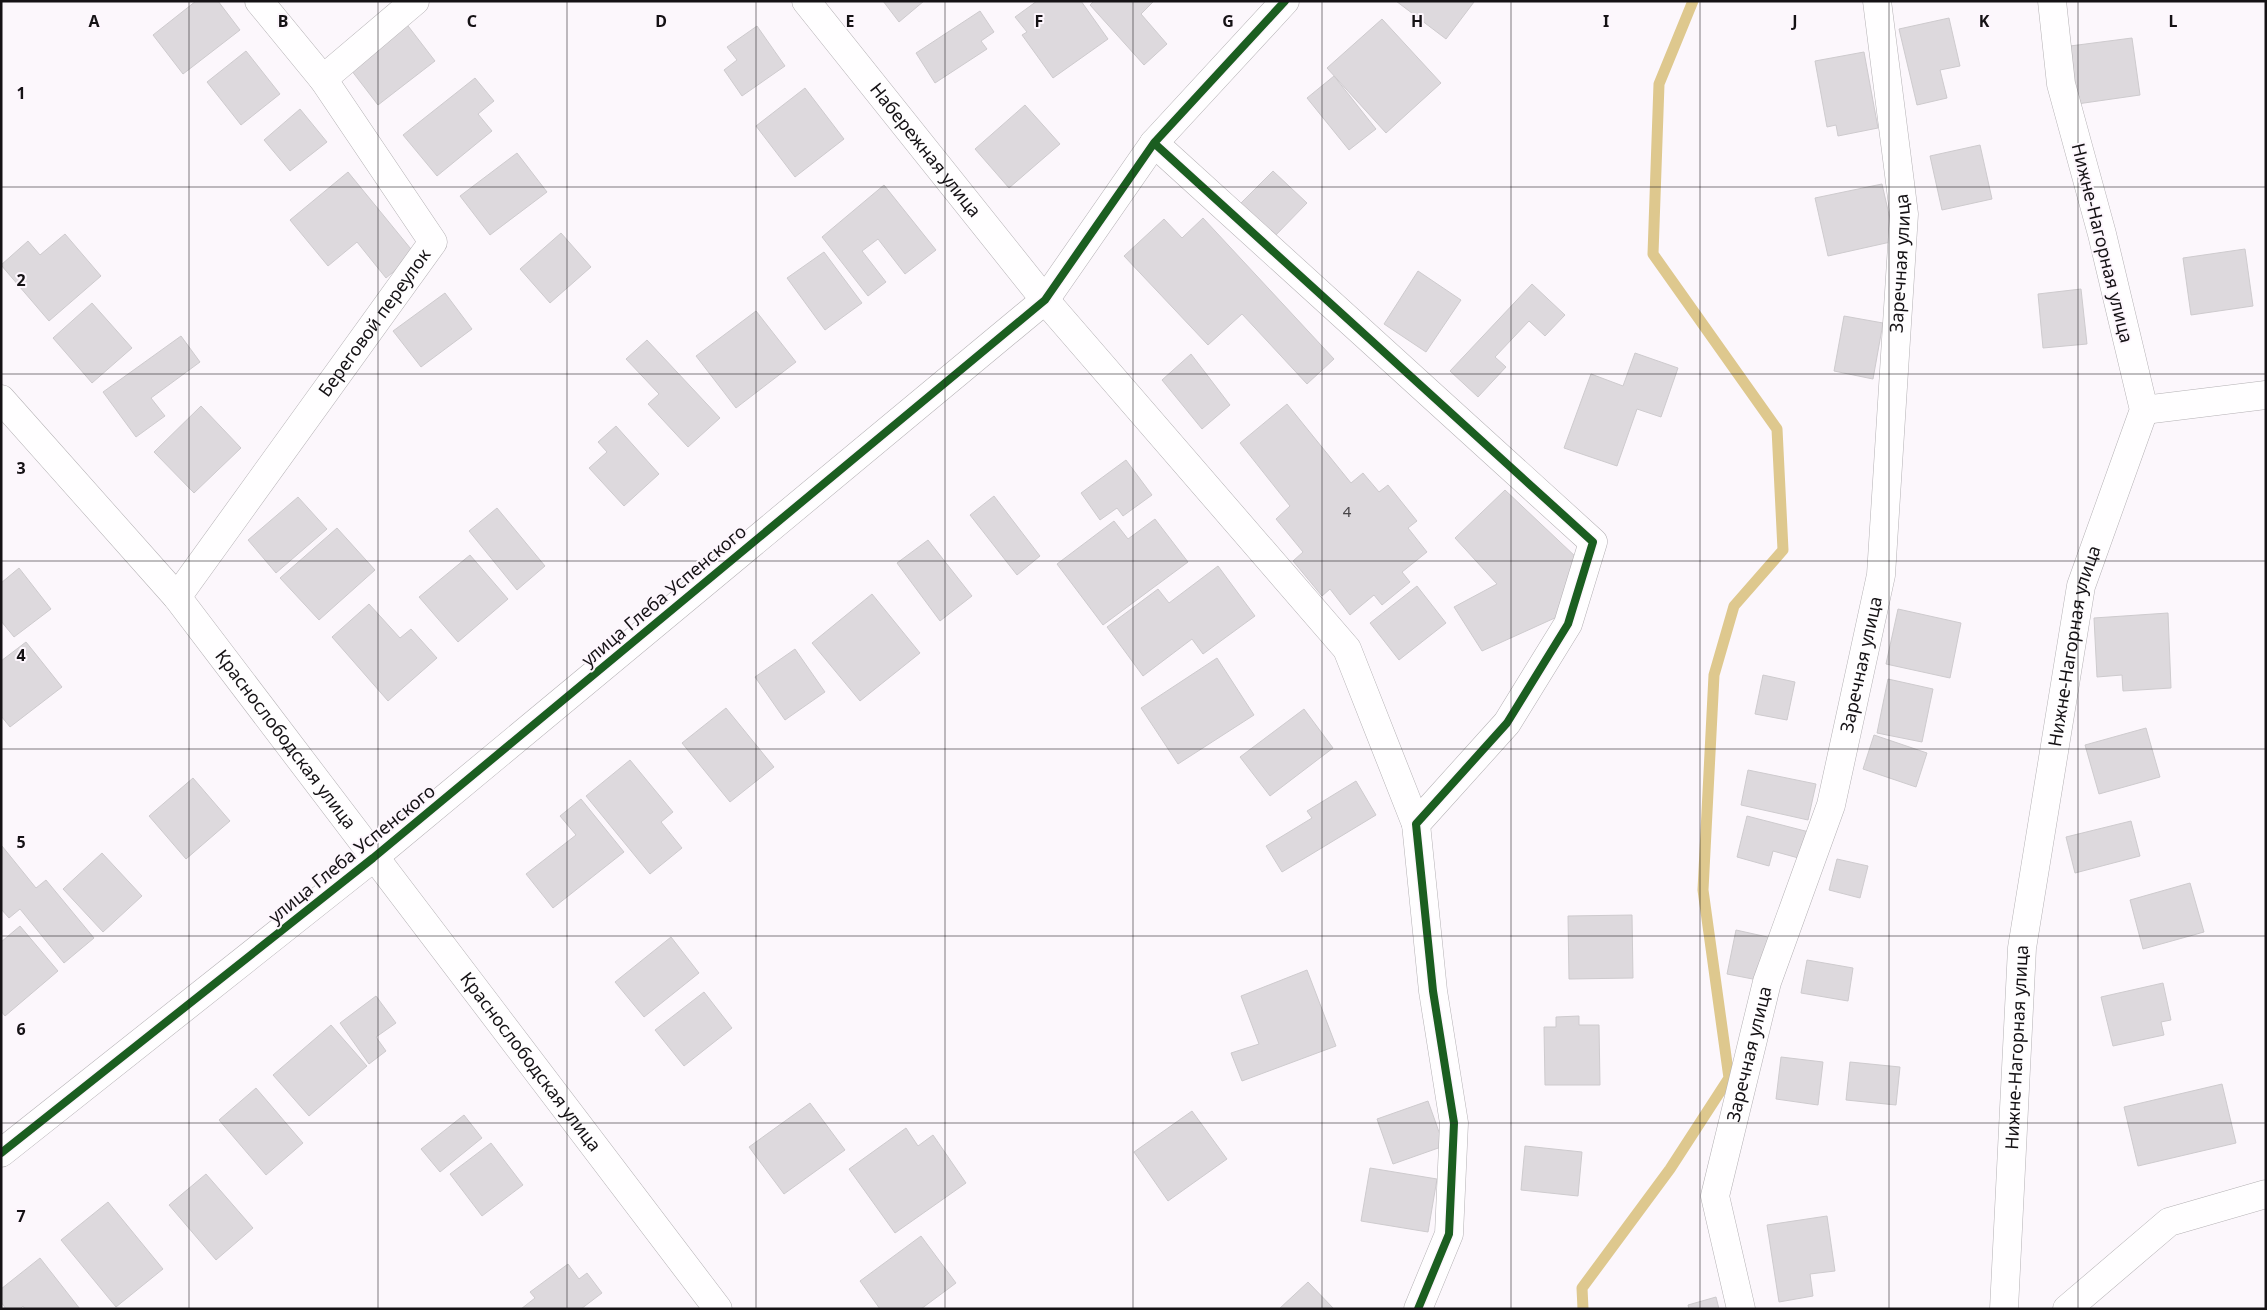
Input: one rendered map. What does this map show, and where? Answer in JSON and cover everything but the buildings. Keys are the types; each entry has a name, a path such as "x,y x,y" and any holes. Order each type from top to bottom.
{"street":[{"name":"Береговой переулок","path":"177,597 434,242 323,79 259,1"},
{"path":"323,79 415,1"},
{"name":"Набережная улица","path":"806,1 1044,300 1347,649 1416,824 1433,990 1454,1123 1449,1234 1418,1309"},
{"name":"улица Глеба Успенского","path":"1,1153 373,858 1044,300 1154,143 1284,1"},
{"name":"Заречная улица","path":"1741,1309 1715,1196 1767,982 1831,805 1881,575 1904,214 1877,1"},
{"name":"Нижне-Нагорная улица","path":"2004,1309 2022,948 2081,586 2144,410 2102,234 2061,84 2052,1"},
{"path":"1154,143 1592,542 1568,624 1507,723 1416,824"},
{"path":"2144,410 2266,395"},
{"name":"Краснослободская улица","path":"1,398 177,597 373,858 718,1309"},
{"path":"2067,1309 2169,1222 2266,1194"}],"waterway":[{"path":"1583,1309 1582,1288 1670,1169 1729,1078 1703,890 1714,675 1734,606 1783,550 1777,429 1653,254 1659,84 1693,1"}],"cycle path":[{"path":"1,1153 373,858 1045,300 1154,143 1285,1"},
{"path":"1154,143 1593,542 1568,624 1507,723 1416,824 1433,991 1454,1123 1449,1234 1418,1309"}]}
